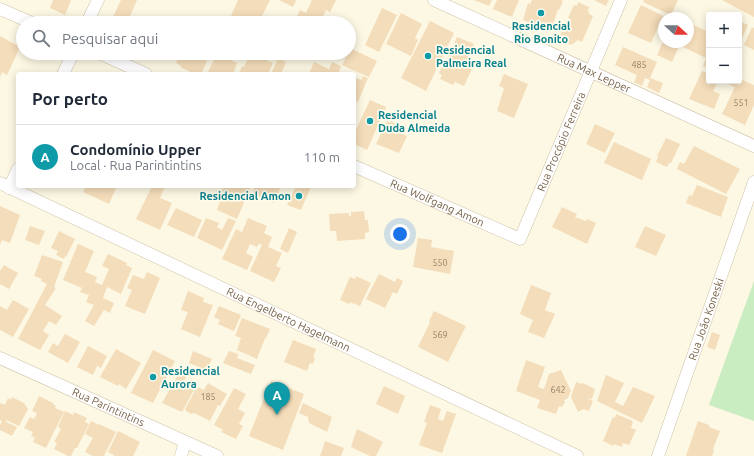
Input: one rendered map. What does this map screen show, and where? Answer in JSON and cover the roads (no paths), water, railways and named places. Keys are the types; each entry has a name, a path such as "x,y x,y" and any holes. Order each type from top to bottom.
{"street":[{"path":"90,16 98,0"},
{"name":"Rua Max Lepper","path":"434,0 754,146"},
{"name":"Rua Procópio Ferreira","path":"520,239 621,0"},
{"path":"0,9 16,16"},
{"path":"64,72 70,60"},
{"path":"115,60 142,72"},
{"name":"Rua Wolfgang Amon","path":"356,167 520,239"},
{"path":"5,186 16,172"},
{"name":"Rua João Koneski","path":"658,456 754,182"},
{"name":"Rua Engelberto Hagelmann","path":"5,186 577,456"},
{"name":"Rua Parintintins","path":"0,358 217,456"},
{"path":"181,456 185,442"}],"place":[{"name":"Residencial Rio Bonito","path":"541,13"},
{"name":"Residencial Palmeira Real","path":"428,56"},
{"name":"Residencial Duda Almeida","path":"370,121"},
{"name":"Residencial Amon","path":"299,196"},
{"name":"Residencial Aurora","path":"153,377"},
{"name":"Condomínio Upper","path":"277,415"}]}
